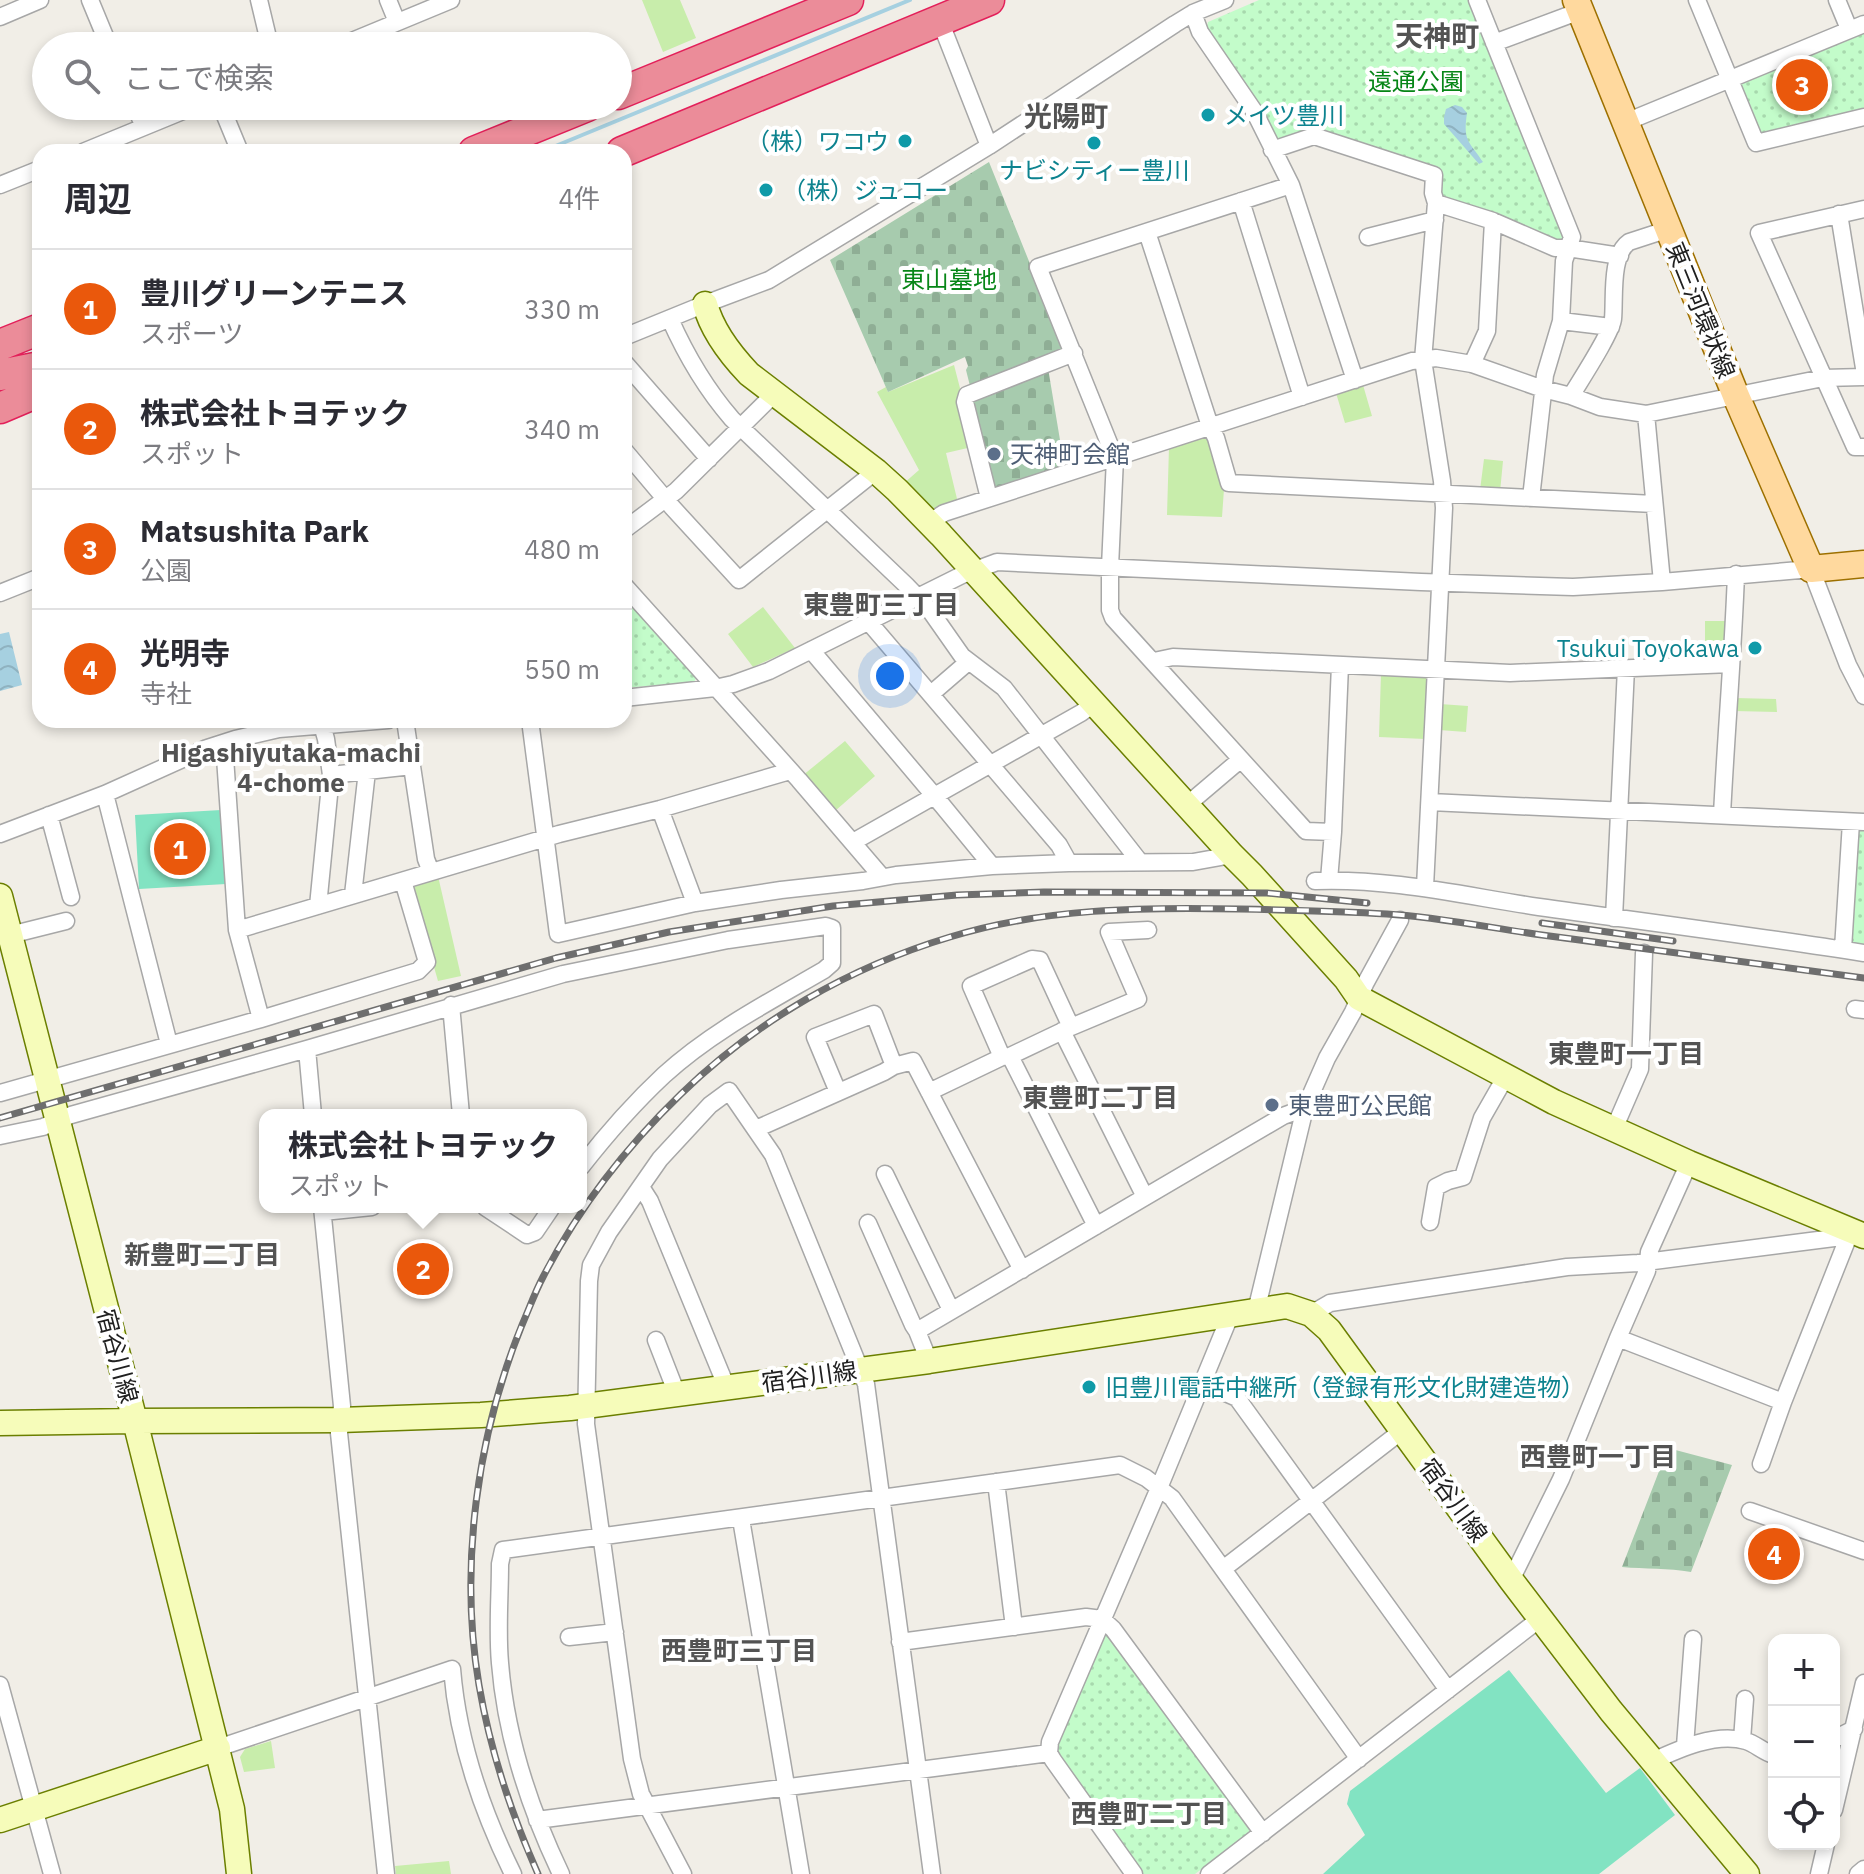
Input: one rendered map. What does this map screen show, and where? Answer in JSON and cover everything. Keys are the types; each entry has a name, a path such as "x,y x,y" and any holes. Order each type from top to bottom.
{"highway":[{"path":"632,88 848,0"},
{"path":"632,148 989,0"},
{"path":"494,144 553,120"},
{"path":"0,345 32,332"},
{"path":"0,375 32,369"},
{"path":"0,408 32,394"}],"main road":[{"name":"東三河環状線","path":"1578,5 1736,396 1811,569"},
{"path":"705,304 712,323 736,361 774,394 876,471 930,522 1346,979 1359,998 1554,1102 1855,1233"},
{"path":"1811,569 1864,564"},
{"name":"宿谷川線","path":"0,896 135,1421 340,1420 481,1415 586,1407 929,1361 1287,1306 1311,1314 1329,1330 1511,1580 1611,1711 1747,1874"},
{"path":"0,1423 135,1421 218,1748 232,1809 239,1874"},
{"path":"0,1820 218,1748"}],"street":[{"path":"0,17 40,0"},
{"path":"90,0 103,32"},
{"path":"259,0 267,32"},
{"path":"388,0 397,22"},
{"path":"373,32 451,0"},
{"path":"632,334 769,280 989,146 1193,13 1225,0"},
{"path":"1477,0 1572,237 1564,261 1561,321 1545,375 1531,498"},
{"path":"1697,0 1756,143 1864,117"},
{"path":"1626,122 1857,26 1837,0"},
{"path":"1494,43 1578,5"},
{"path":"1193,13 1200,32 1254,111 1291,185 1355,380"},
{"path":"940,21 989,146"},
{"path":"141,120 144,127"},
{"path":"103,144 161,120"},
{"path":"227,120 237,144"},
{"path":"1272,150 1314,136 1434,175 1436,211 1423,360 1444,508 1425,887"},
{"path":"0,185 32,172"},
{"path":"1291,185 1038,267 1115,458 1110,567 1110,610 1113,618 1306,831 1333,832"},
{"path":"1241,201 1302,397"},
{"path":"1864,209 1759,233 1855,447 1864,447"},
{"path":"1368,237 1436,211 1493,221 1555,248 1620,256"},
{"path":"1839,214 1864,368"},
{"path":"1472,364 1487,331 1493,221"},
{"path":"1571,396 1613,322 1613,295 1624,245 1669,229"},
{"path":"1147,232 1229,483 1654,504"},
{"path":"670,319 701,379 740,428 906,585 929,609 968,662 1004,688 1140,862"},
{"path":"1561,321 1611,327"},
{"path":"989,498 965,402 967,395 1074,353"},
{"path":"930,522 944,513 1412,361 1436,358 1472,364 1600,407 1646,414 1823,378 1864,377"},
{"path":"632,371 709,459"},
{"path":"632,524 666,499 774,394"},
{"path":"1646,414 1662,582"},
{"path":"632,459 739,580 876,471"},
{"path":"632,697 715,688 769,671 917,597 997,562 1573,587 1811,569 1848,665 1864,696"},
{"path":"1722,815 1736,574"},
{"path":"0,593 32,580"},
{"path":"632,594 882,877"},
{"path":"868,621 1059,845 1069,863"},
{"path":"811,650 992,866"},
{"path":"1154,661 1173,657 1510,673 1731,664"},
{"path":"931,694 968,662"},
{"path":"1340,665 1333,832 1322,880 1425,887 1614,918 1864,953"},
{"path":"1614,918 1626,668"},
{"path":"853,842 1095,703"},
{"path":"0,834 105,794 207,748 290,728"},
{"path":"318,906 331,775 323,728"},
{"path":"406,728 426,859 431,872"},
{"path":"531,728 558,934 695,903 882,877 992,866 1193,862 1232,855"},
{"path":"224,743 237,930 261,1019"},
{"path":"1187,805 1240,760"},
{"path":"331,775 412,766"},
{"path":"353,895 367,771"},
{"path":"237,930 790,771"},
{"path":"105,794 169,1044"},
{"path":"1430,802 1857,822 1843,949"},
{"path":"660,809 695,903"},
{"path":"49,815 71,897"},
{"path":"0,1093 418,971 427,962 403,881"},
{"path":"1256,1311 1305,1108 1327,1058 1400,920"},
{"path":"10,935 66,921"},
{"path":"0,1136 43,1127 71,1115 563,974 728,940 826,926 832,928 832,963 749,1013 664,1075 587,1159"},
{"path":"929,1092 1138,999 1109,932 1148,930"},
{"path":"1614,1129 1640,1069 1644,953"},
{"path":"1096,1226 971,986 1032,959 1040,960 1066,1029 1145,1197"},
{"path":"451,1005 460,1109"},
{"path":"838,1092 815,1037 874,1014 894,1066"},
{"path":"307,1049 312,1109"},
{"path":"756,1129 894,1066 913,1061 1022,1270"},
{"path":"1430,1222 1436,1187 1463,1177 1478,1130 1506,1076"},
{"path":"683,1874 641,1794 632,1759 586,1424 591,1265 609,1232 660,1159 710,1105 729,1091 773,1155 866,1384 932,1874"},
{"path":"917,1331 1283,1116 1305,1108"},
{"path":"1511,1580 1561,1479 1647,1271 1649,1252 1689,1163"},
{"path":"885,1174 951,1310"},
{"path":"641,1187 650,1201 727,1388"},
{"path":"322,1213 342,1406 339,1433 386,1874"},
{"path":"494,1213 527,1235 535,1232 548,1213"},
{"path":"868,1223 929,1361"},
{"path":"1311,1314 1330,1303 1567,1267 1648,1261 1855,1233"},
{"path":"1761,1464 1846,1243 1855,1233"},
{"path":"1134,1874 1049,1753 1050,1742 1230,1316"},
{"path":"1618,1338 1783,1402"},
{"path":"656,1340 677,1394"},
{"path":"1203,1383 1237,1398 1448,1690"},
{"path":"0,1411 0,1423"},
{"path":"1223,1569 1403,1430"},
{"path":"561,1874 537,1820 507,1718 499,1634 503,1550 1120,1465 1146,1478 1172,1498 1359,1759"},
{"path":"996,1482 1014,1627"},
{"path":"1750,1511 1864,1551"},
{"path":"741,1519 801,1874"},
{"path":"900,1642 1086,1617 1102,1619 1113,1629 1263,1833"},
{"path":"1209,1874 1541,1618"},
{"path":"569,1637 615,1632"},
{"path":"1685,1746 1693,1639"},
{"path":"218,1748 452,1669 454,1698 470,1766 483,1807 513,1874"},
{"path":"1840,1786 1864,1683"},
{"path":"0,1685 52,1874"},
{"path":"1742,1740 1745,1699"},
{"path":"1840,1736 1854,1729"},
{"path":"1653,1761 1704,1741 1742,1740 1768,1752"},
{"path":"537,1820 1049,1753"},
{"path":"1819,1874 1825,1850"},
{"path":"1858,1874 1864,1869"}],"green space":[{"path":"642,0 680,0 696,38 663,52"},
{"name":"遠通公園","path":"1259,0 1471,0 1567,238 1560,244 1442,199 1437,172 1314,132 1281,142 1274,140 1206,30 1208,22"},
{"path":"1864,31 1864,111 1762,134 1757,131 1739,89 1743,81"},
{"name":"東山墓地","path":"989,162 1070,363 1048,368 1065,470 996,490 990,486 970,405 973,398 965,357 888,392 830,260"},
{"path":"954,365 972,447 946,453 958,503 931,511 903,484 919,470 877,392 886,387 888,392"},
{"path":"1363,385 1372,416 1345,423 1336,393"},
{"path":"1203,435 1209,439 1224,489 1222,517 1167,515 1169,447"},
{"path":"1484,459 1503,461 1500,492 1480,490"},
{"path":"632,604 697,676 694,682 632,687"},
{"path":"763,607 795,648 753,667 728,634"},
{"path":"1705,621 1729,621 1728,653 1723,658 1705,658"},
{"path":"1381,674 1425,676 1428,682 1425,739 1379,737"},
{"path":"1735,698 1776,699 1777,712 1734,711"},
{"path":"1440,704 1468,706 1466,732 1439,730"},
{"path":"845,741 875,776 835,811 802,776"},
{"path":"221,810 226,884 139,889 135,815"},
{"path":"1862,827 1864,948 1855,946 1850,940 1855,833"},
{"path":"438,876 461,976 438,981 412,890 416,883"},
{"path":"1668,1448 1732,1465 1691,1572 1622,1567"},
{"path":"1110,1634 1250,1825 1249,1833 1195,1874 1142,1874 1056,1755 1056,1744 1101,1637"},
{"path":"1509,1670 1606,1793 1640,1768 1675,1815 1599,1874 1323,1874 1365,1835 1347,1804 1350,1791"},
{"path":"271,1741 275,1768 244,1772 240,1757 245,1749"},
{"path":"449,1861 451,1874 396,1874 395,1866"}],"water":[{"path":"1455,105 1467,113 1466,135 1483,162 1479,164 1444,124 1446,109"},
{"path":"9,632 22,685 0,691 0,634"}],"waterway":[{"path":"632,115 910,0"},
{"path":"560,144 619,120"}],"railway":[{"path":"0,1118 556,958 669,932 833,906 957,895 1044,892 1267,893 1367,903"},
{"path":"587,1204 622,1157 681,1094 773,1020 841,981 913,949 985,927 1021,920 1094,911 1203,908 1406,915 1864,978"},
{"path":"1542,923 1673,941"},
{"path":"538,1874 510,1805 495,1757 479,1685 473,1640 472,1548 483,1456 506,1367 537,1289 581,1213"}],"place":[{"name":"Matsushita Park","path":"1802,85"},
{"name":"メイツ豊川","path":"1208,115"},
{"name":"（株）ワコウ","path":"905,141"},
{"name":"ナビシティー豊川","path":"1094,143"},
{"name":"（株）ジュコー","path":"766,190"},
{"name":"天神町会館","path":"994,454"},
{"name":"Tsukui Toyokawa","path":"1755,648"},
{"name":"豊川グリーンテニス","path":"180,849"},
{"name":"東豊町公民館","path":"1272,1105"},
{"name":"株式会社トヨテック","path":"423,1269"},
{"name":"旧豊川電話中継所（登録有形文化財建造物）","path":"1089,1387"},
{"name":"光明寺","path":"1774,1554"}],"district":[{"name":"天神町","path":"1437,35"},
{"name":"光陽町","path":"1066,115"},
{"name":"東豊町三丁目","path":"881,604"},
{"name":"Higashiyutaka-machi 4-chome","path":"291,767"},
{"name":"東豊町一丁目","path":"1626,1053"},
{"name":"東豊町二丁目","path":"1100,1097"},
{"name":"新豊町二丁目","path":"202,1254"},
{"name":"西豊町一丁目","path":"1598,1456"},
{"name":"西豊町三丁目","path":"739,1650"},
{"name":"西豊町二丁目","path":"1149,1813"}]}
